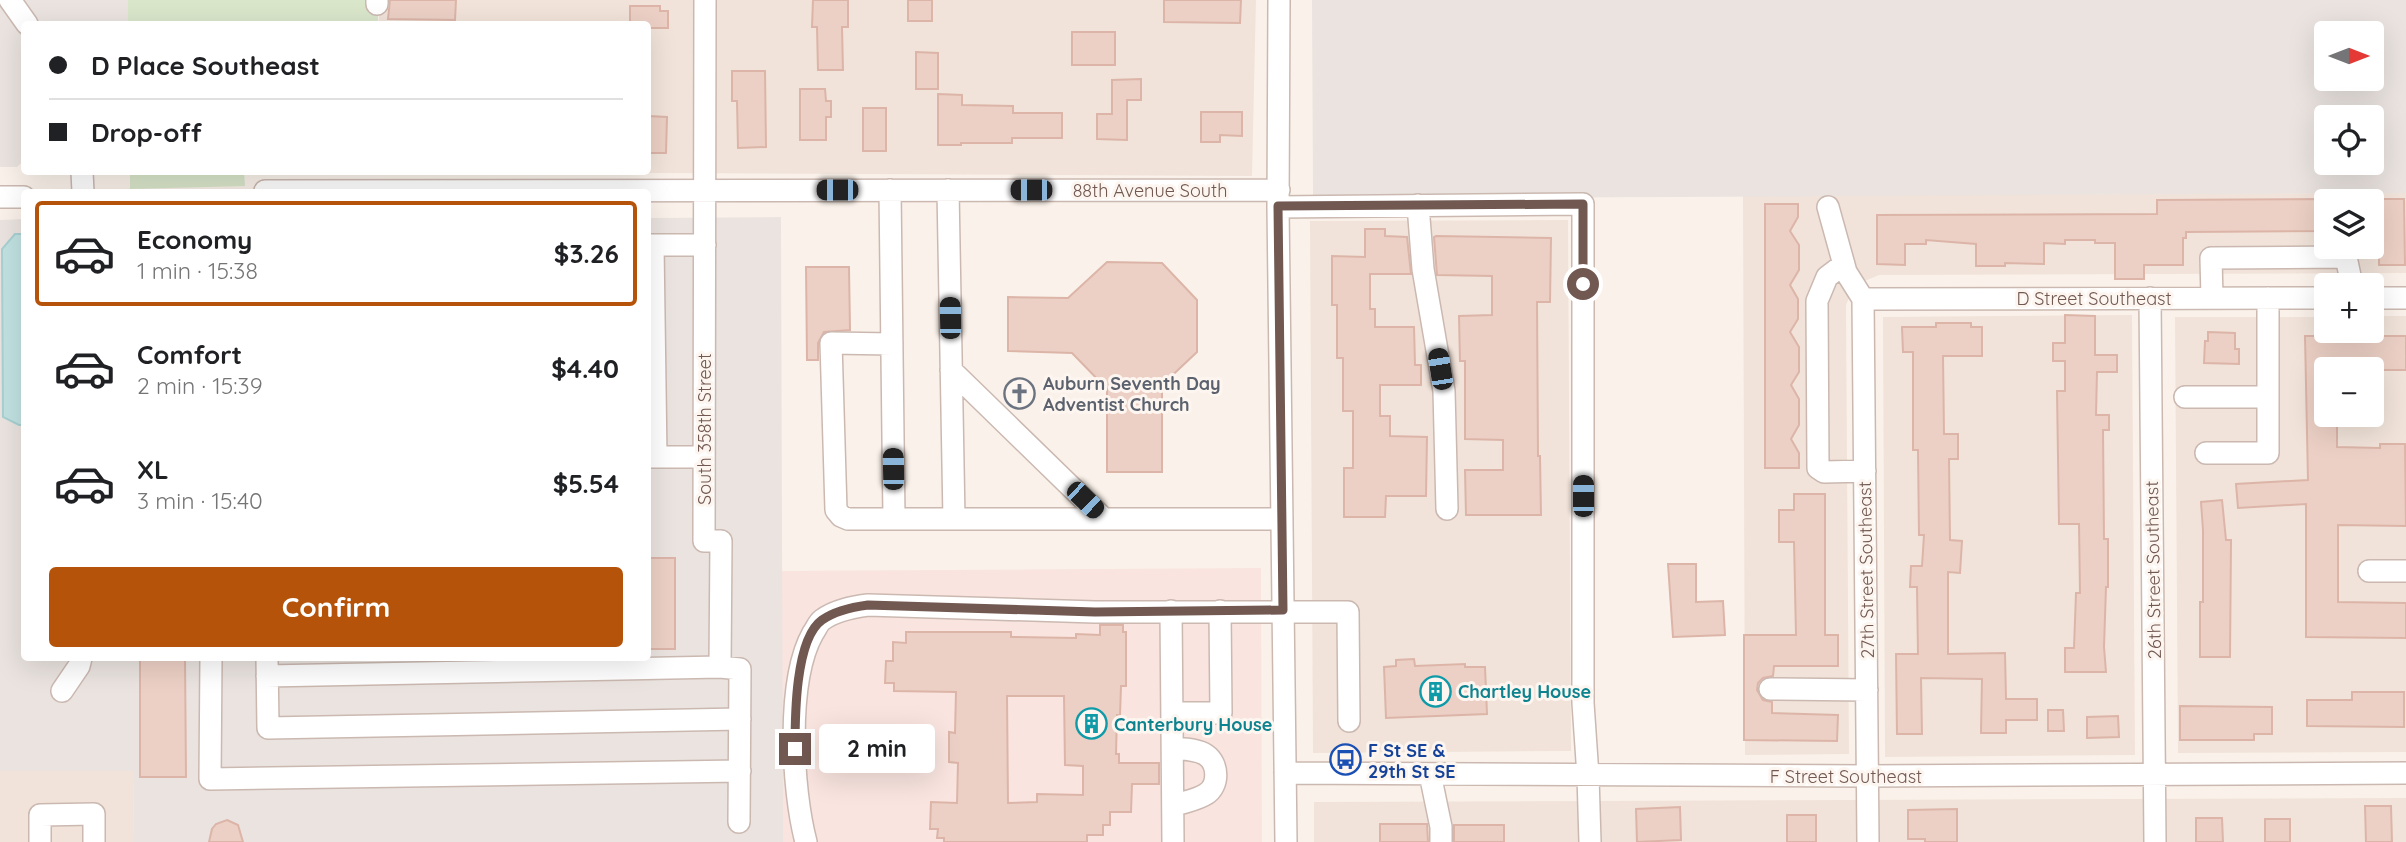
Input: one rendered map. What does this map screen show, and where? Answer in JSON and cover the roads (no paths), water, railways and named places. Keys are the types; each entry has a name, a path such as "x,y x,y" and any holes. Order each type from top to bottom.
{"street":[{"path":"10,0 24,21"},
{"name":"South 358th Street","path":"705,0 704,541 721,541 720,667"},
{"path":"1279,0 1286,842"},
{"name":"88th Avenue South","path":"651,189 948,190 1279,198"},
{"path":"890,190 894,519"},
{"path":"948,190 954,519"},
{"path":"0,197 21,197"},
{"path":"1279,198 1418,205 1583,204 1583,704 1590,842"},
{"path":"1418,205 1423,269 1444,391 1447,509"},
{"path":"1828,206 1846,272 1863,299"},
{"path":"651,245 705,245"},
{"path":"2212,298 2211,258 2346,257 2349,273"},
{"path":"1844,264 1827,277 1817,301 1818,468 1824,472 1864,471"},
{"name":"26th Street Southeast","path":"2150,298 2155,842"},
{"path":"2206,453 2268,453 2268,298"},
{"name":"D Street Southeast","path":"1863,299 2314,298"},
{"path":"2384,298 2406,298"},
{"name":"27th Street Southeast","path":"1863,299 1868,842"},
{"path":"892,344 831,343 836,510 841,516 848,519 1282,519"},
{"path":"651,351 652,457 704,457"},
{"path":"951,370 1104,519"},
{"path":"2185,397 2268,397"},
{"path":"2369,571 2406,571"},
{"path":"806,842 800,821 796,771 797,680 808,643 820,621 853,607 868,605 1095,612 1348,612 1349,721"},
{"path":"1171,611 1174,842"},
{"path":"1172,713 1221,713 1220,611"},
{"path":"62,691 79,661"},
{"path":"211,661 211,779 740,771"},
{"path":"739,822 740,771 740,719 740,668 267,667 268,728 740,719"},
{"path":"1770,689 1867,690"},
{"path":"1172,748 1208,756 1214,765 1216,776 1214,786 1207,794 1173,806"},
{"name":"F Street Southeast","path":"1285,773 1868,776 2406,773"},
{"path":"1430,774 1441,827 1441,842"},
{"path":"40,842 40,816 94,814 94,842"}],"water":[{"path":"15,234 21,234 21,425 3,417 2,249"}],"place":[{"name":"Auburn Seventh Day Adventist Church","path":"1020,393"},
{"name":"Chartley House","path":"1435,691"},
{"name":"Canterbury House","path":"1091,724"},
{"name":"F St SE & 29th St SE","path":"1345,760"}]}
